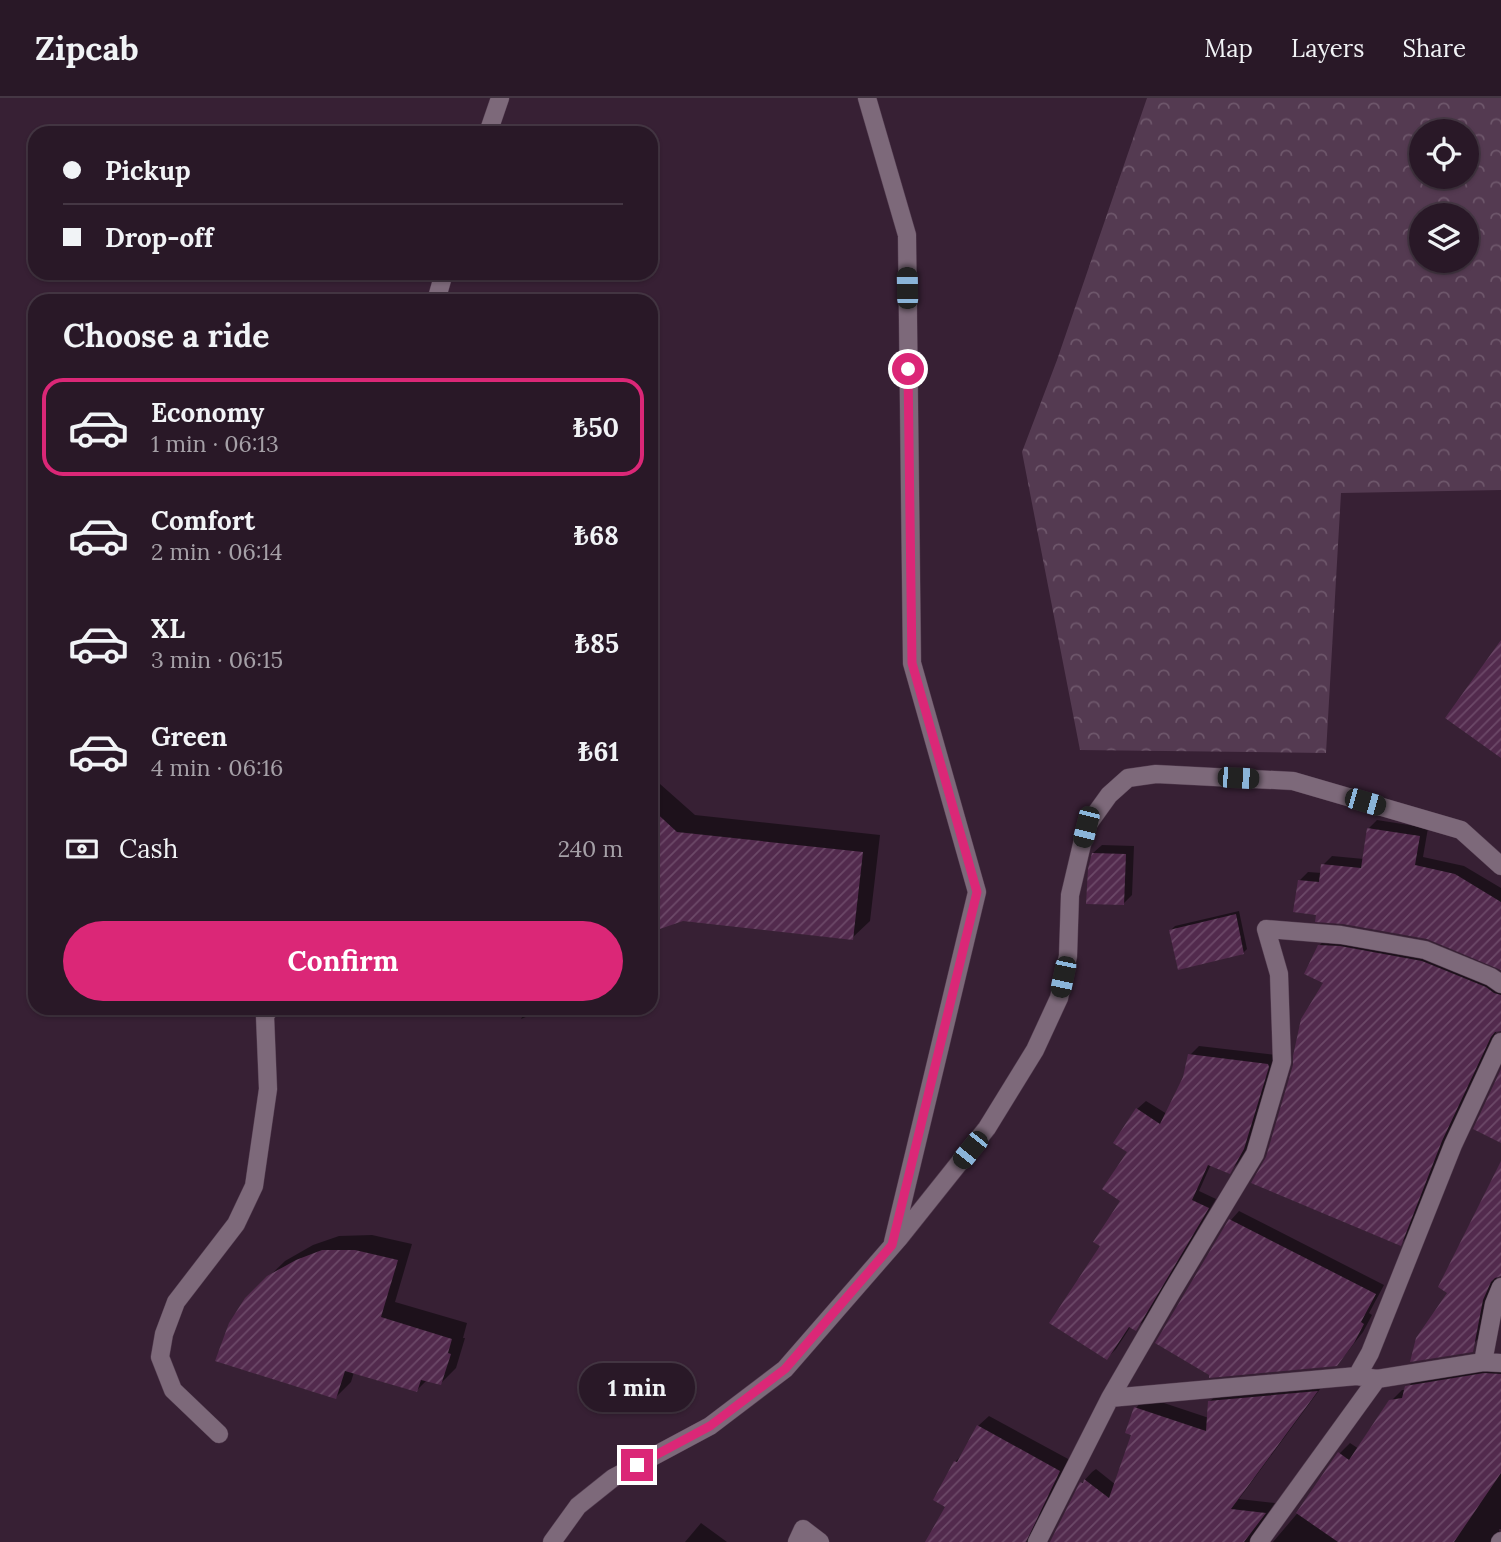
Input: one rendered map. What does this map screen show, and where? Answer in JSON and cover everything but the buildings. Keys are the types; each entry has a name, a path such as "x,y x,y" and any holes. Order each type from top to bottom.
{"street":[{"path":"490,126 500,98"},
{"path":"867,98 907,235 912,663 977,892 892,1245"},
{"path":"552,1542 578,1506 613,1478 710,1426 785,1369 892,1245 987,1128 1035,1049 1059,998 1068,956 1070,895 1086,827 1109,795 1128,778 1156,774 1293,781 1461,830 1501,866"},
{"path":"1037,1542 1110,1398 1255,1154 1282,1062 1279,974 1266,929 1341,936 1425,950 1491,976 1501,984"},
{"path":"219,1434 173,1390 160,1357 164,1334 176,1302 236,1224 254,1186 268,1089 267,1015"},
{"path":"1357,1376 1370,1353 1453,1145 1501,1042"},
{"path":"1483,1362 1494,1304 1501,1287"},
{"path":"1110,1398 1357,1376 1377,1379 1483,1362 1501,1363"},
{"path":"1258,1542 1377,1379"},
{"path":"797,1542 803,1529 820,1542"}],"green space":[{"path":"1147,98 1501,98 1501,490 1341,493 1326,753 1080,750 1022,452 1057,360"}],"route":[{"path":"637,1465 710,1426 785,1369 892,1245 977,892 912,663 908,369"}]}
